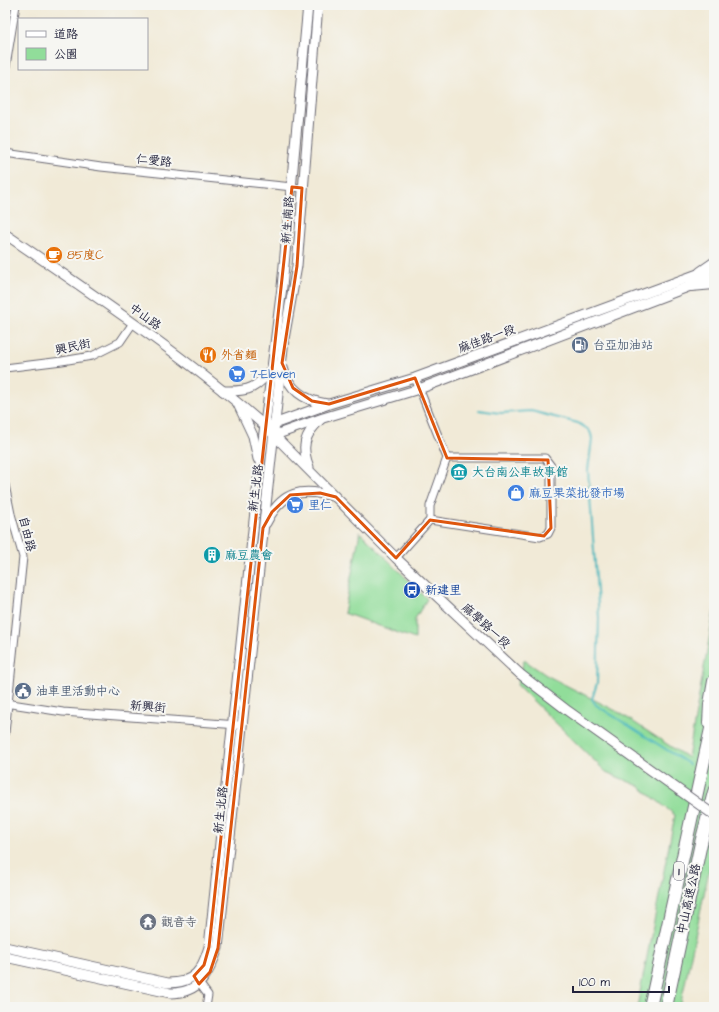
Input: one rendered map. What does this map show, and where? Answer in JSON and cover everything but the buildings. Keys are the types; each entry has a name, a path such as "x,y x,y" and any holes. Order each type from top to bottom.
{"highway":[{"path":"701,273 714,264"},
{"path":"691,285 714,283"},
{"path":"709,736 710,704 714,681"},
{"name":"中山高速公路","path":"650,1007 714,715"},
{"name":"中山高速公路","path":"666,1007 701,843 714,792"}],"main road":[{"name":"新生南路","path":"266,427 292,187 308,5"},
{"name":"新生南路","path":"275,435 282,363 297,266 302,188 318,5"},
{"name":"中山路","path":"5,234 133,324 236,401 266,427"},
{"name":"麻佳路一段","path":"266,427 329,404 415,378 714,268"},
{"name":"麻佳路一段","path":"275,435 323,418 419,389 714,277"},
{"path":"282,363 285,375 293,388 312,401 329,404"},
{"path":"223,391 243,391 252,388 273,367"},
{"path":"236,401 255,443 259,473"},
{"path":"311,472 305,457 304,442 312,427 323,418"},
{"name":"麻學路一段","path":"266,427 396,558 520,674 568,711 714,815"},
{"name":"新生北路","path":"197,980 204,965 209,946 259,473 266,427"},
{"name":"新生北路","path":"5,957 170,993 178,993 210,972 218,948 243,726 263,528 275,435"},
{"path":"263,528 272,512 281,501 290,495 304,492 320,493 336,497"},
{"path":"5,948 168,983 197,980"}],"street":[{"path":"5,72 16,5"},
{"name":"仁愛路","path":"5,152 101,167 302,188"},
{"name":"興民街","path":"5,368 62,362 92,356 120,342 133,324"},
{"path":"396,558 430,520 430,506 447,458 415,378"},
{"path":"430,520 540,537 548,534 551,528 551,466 545,458 447,458"},
{"name":"自由路","path":"5,485 11,514 23,557 5,733"},
{"name":"新興街","path":"7,704 63,712 233,724 243,726"},
{"path":"197,980 208,995 206,1007"}],"highlighted area":[{"path":"292,187 302,188 297,266 282,363 293,388 312,401 329,404 415,378 447,458 548,460 551,528 544,536 430,520 396,558 336,497 320,493 290,495 272,512 263,528 218,948 210,972 199,984 194,976 204,965 209,947"}],"green space":[{"path":"360,532 427,599 415,619 415,639 344,613"},
{"path":"714,611 714,847 680,1007 637,1007 675,815 639,786 606,772 517,685 524,660 546,675 620,713 688,758"}],"waterway":[{"path":"479,410 500,413 531,411 578,423 589,430 592,439 588,470 599,618 597,683 592,699 596,705 689,764"}],"place":[{"name":"85度C","path":"54,255"},
{"name":"台亞加油站","path":"580,345"},
{"name":"外省麵","path":"208,355"},
{"name":"7-Eleven","path":"237,374"},
{"name":"大台南公車故事館","path":"459,472"},
{"name":"麻豆果菜批發市場","path":"516,493"},
{"name":"里仁","path":"295,505"},
{"name":"麻豆農會","path":"212,555"},
{"name":"新建里","path":"412,590"},
{"name":"油車里活動中心","path":"23,691"},
{"name":"觀音寺","path":"148,922"}]}
